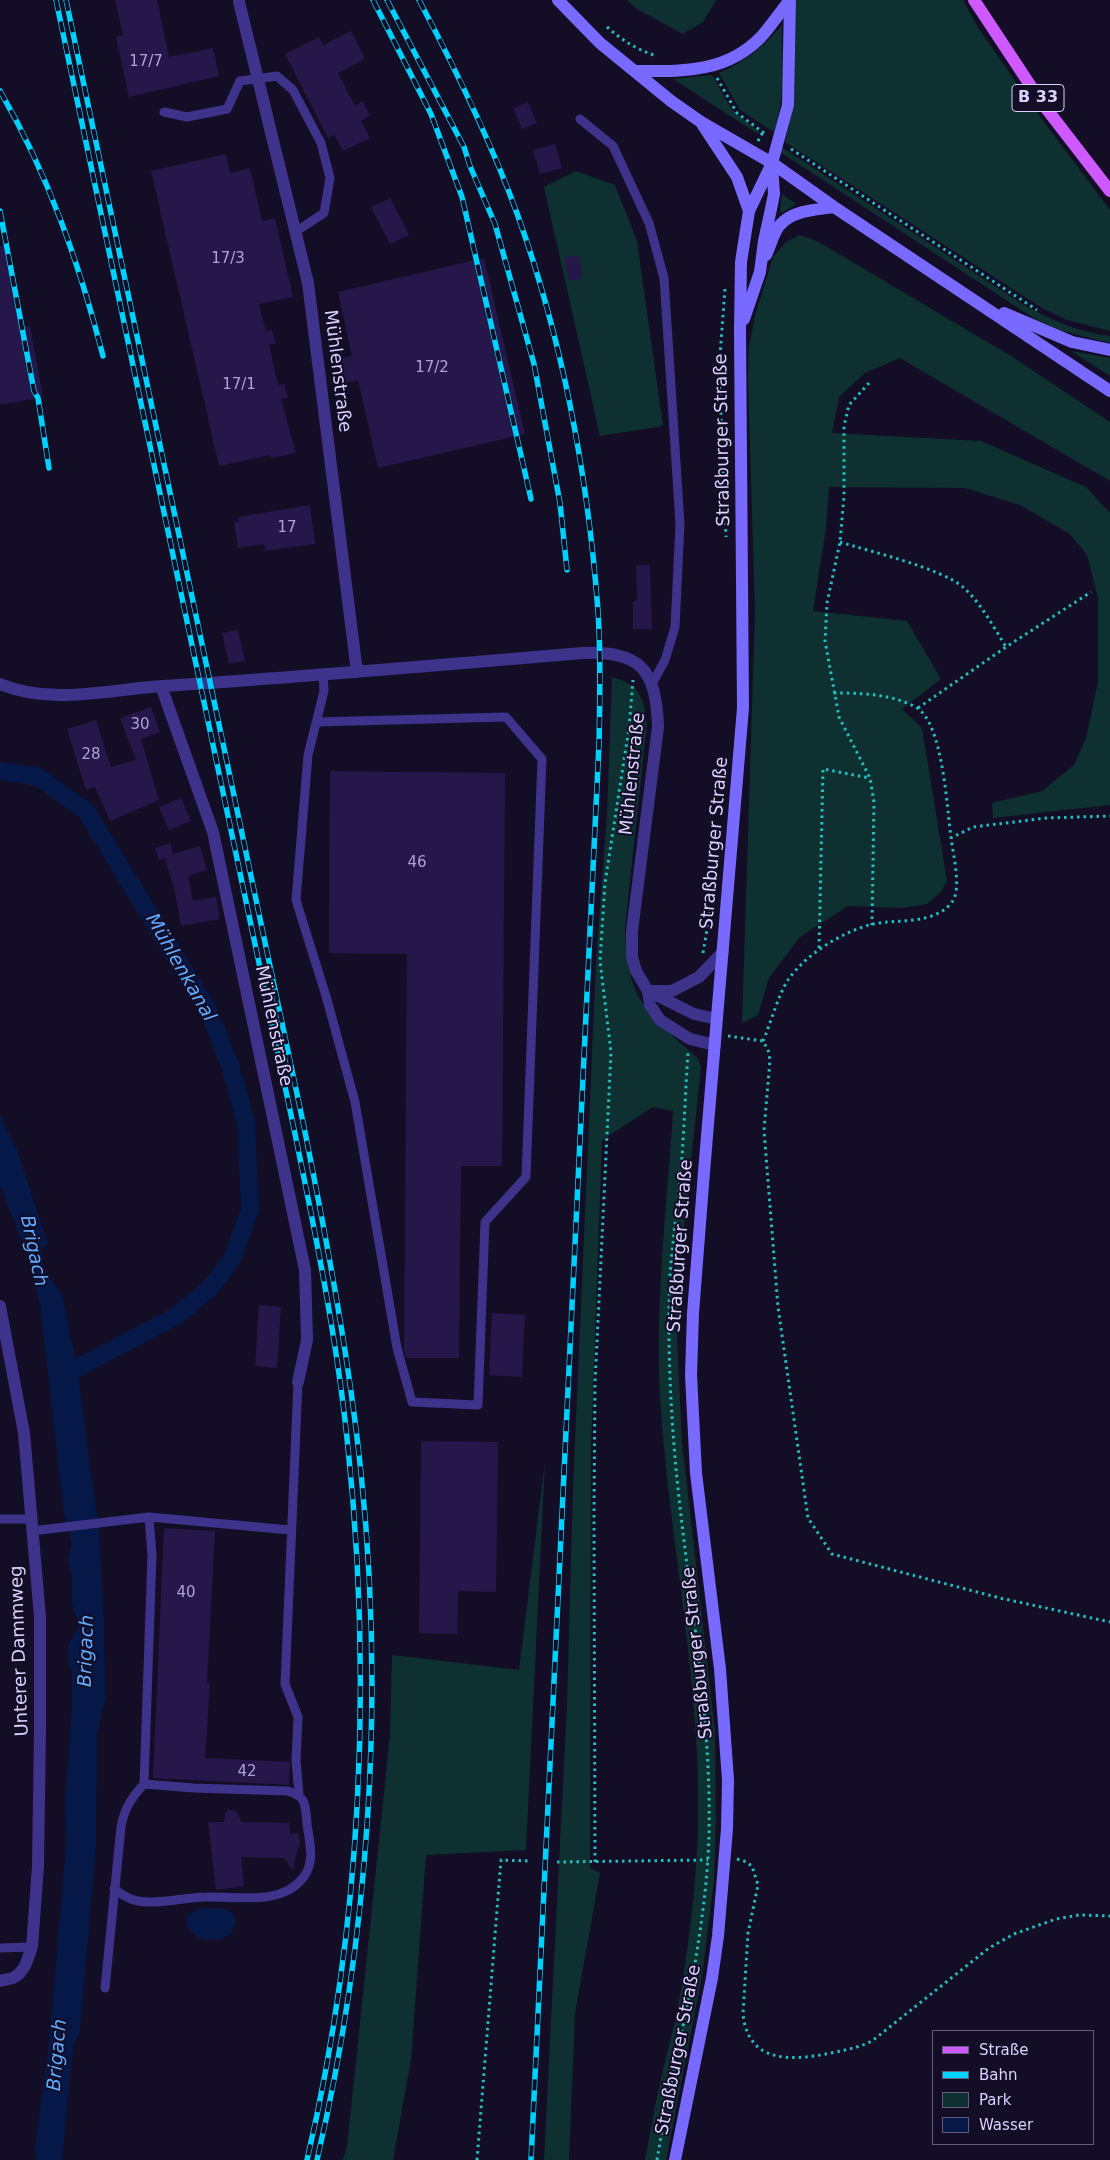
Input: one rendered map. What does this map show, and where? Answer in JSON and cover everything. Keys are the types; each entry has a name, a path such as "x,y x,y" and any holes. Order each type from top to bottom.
{"main road":[{"path":"558,0 600,43 701,122 772,163 834,207 1110,391"},
{"path":"634,71 691,71 725,61 744,50 760,37 790,0"},
{"path":"772,163 788,105 790,0"},
{"name":"B 33","path":"974,0 1042,103 1110,191"},
{"path":"701,122 737,177 750,211"},
{"name":"Straßburger Straße","path":"675,2160 712,1978 726,1859 728,1780 721,1687 696,1473 691,1374 694,1304 743,708 741,262 750,211 772,163"},
{"name":"Straßburger Straße","path":"760,272 764,241 774,194 772,163"},
{"name":"Straßburger Straße","path":"740,331 760,272 779,227 795,214 834,207"},
{"path":"968,296 1063,339 1110,350"}],"street":[{"name":"Mühlenstraße","path":"239,2 308,284 357,672"},
{"path":"0,684 36,694 85,695 162,686 582,653 614,654 635,662"},
{"name":"Mühlenstraße","path":"635,662 652,684 657,700 658,727 632,931 632,957 636,971 648,991 650,1004 660,1020 690,1039 715,1040"},
{"name":"Mühlenstraße","path":"162,686 213,832 305,1270 306,1340 298,1382"},
{"path":"648,991 672,991 699,978 723,952"},
{"path":"648,991 694,1014 717,1019"},
{"name":"Unterer Dammweg","path":"0,1306 24,1433 40,1617 38,1866 32,1947 20,1974 0,1981"}],"lane":[{"path":"164,112 187,117 227,109 240,81 277,76 293,90 321,143 330,178 324,213 295,232"},
{"path":"580,120 613,146 649,224 664,278 680,524 675,627 665,660 652,684"},
{"path":"316,722 506,717 542,759 526,1177 485,1222 478,1405 412,1402 397,1348 355,1102 326,996 296,900 308,755 316,722 324,691 323,674"},
{"path":"114,1889 136,1901 147,1902 206,1896 251,1899 274,1895 294,1887 307,1872 311,1856 306,1809 299,1795 296,1760 298,1717 285,1684 290,1530 298,1382"},
{"path":"0,1519 47,1530 149,1517 290,1530"},
{"path":"105,1988 123,1814 128,1803 144,1784 152,1556 149,1517"},
{"path":"144,1784 288,1792 299,1795"},
{"path":"0,1948 32,1947"}],"path":[{"path":"605,25 619,38 643,52 660,56"},
{"path":"715,75 737,113 1043,314"},
{"path":"725,285 719,370 726,546"},
{"path":"869,383 849,405 844,426 844,496 840,542 827,603 825,641 839,716 870,778 874,802 872,925"},
{"path":"840,542 943,575 962,586 976,601 1006,646"},
{"path":"918,708 1006,646 1091,592"},
{"path":"595,1862 595,1382 611,1052 600,961 605,883 629,728 635,662"},
{"path":"763,1041 788,981 819,948 845,935 872,925 923,918 942,911 953,901 957,885 937,740 928,719 918,708 880,697 834,692"},
{"path":"819,948 823,768 870,778"},
{"path":"951,838 973,827 1047,818 1110,816"},
{"path":"701,962 711,906"},
{"path":"715,1040 763,1041"},
{"path":"763,1041 768,1050 770,1060 764,1130 778,1307 808,1518 832,1554 1000,1598 1110,1622"},
{"path":"657,2160 684,2028 699,1938 707,1860 710,1775 672,1417 670,1274 680,1179 689,1046"},
{"path":"556,1862 726,1859 744,1860 752,1866 758,1885 748,1933 742,2014 748,2035 756,2045 766,2052 781,2058 805,2059 859,2047 872,2041 989,1948 1014,1934 1056,1919 1079,1915 1110,1916"},
{"path":"477,2160 501,1860 530,1861"}],"green space":[{"path":"627,0 716,0 703,22 683,34 637,9"},
{"path":"796,0 963,0 979,29 1041,118 1110,210 1110,331 1067,320 1042,308 785,142 794,103"},
{"path":"782,25 782,93 774,132 740,110 719,73 753,53"},
{"path":"712,75 732,110 759,132 758,134 673,79"},
{"path":"783,148 1024,305 1065,325 1087,332 1110,336 1110,343 1058,330 1035,319 780,152"},
{"path":"576,171 615,185 637,241 663,426 600,436 544,187"},
{"path":"782,194 796,204 782,213 780,211"},
{"path":"799,235 817,241 1011,356 1110,422 1110,481 900,358 865,373 839,397 832,433 981,441 1086,487 1110,513 1110,805 993,818 992,803 1042,791 1074,765 1086,738 1098,683 1098,598 1087,555 1070,534 1020,505 965,488 829,487 826,528 813,611 907,621 941,679 902,709 922,728 947,881 941,892 927,904 903,908 848,906 800,937 769,978 758,1015 742,1023 755,612 748,380 749,346 755,316 773,257 785,243"},
{"path":"1071,351 1110,358 1110,376"},
{"path":"612,677 629,684 642,698 647,724 625,927 626,951 630,972 642,1003 665,1029 698,1058 701,1067 682,1247 677,1340 682,1442 715,1731 716,1820 714,1880 702,1976 666,2160 645,2160 658,2089 678,2008 690,1930 698,1830 695,1722 664,1451 660,1397 660,1290 673,1111 653,1107 602,1140 591,1446 590,1868 600,1873 575,2013 569,2160 544,2160 567,1705 573,1486 596,962 607,814"},
{"path":"545,1461 526,1850 426,1855 411,2060 393,2160 343,2160 347,2147 390,1735 392,1655 519,1670"}],"water":[{"name":"Brigach","path":"0,1115 17,1150 48,1244 42,1249 44,1271 62,1294 77,1367 99,1531 104,1621 105,1699 97,1735 96,1847 80,2031 73,2047 62,2160 36,2160 35,2148 49,2042 66,1845 65,1799 72,1708 72,1670 68,1662 68,1644 80,1625 72,1605 72,1574 68,1562 72,1543 64,1515 40,1304 25,1249 0,1185"},
{"path":"202,1908 224,1909 233,1913 236,1922 231,1934 219,1939 208,1940 191,1932 187,1925 187,1918 192,1912"}],"building":[{"path":"115,0 157,0 169,57 213,48 219,76 129,97 116,37 123,35"},
{"path":"351,31 365,59 338,73 355,106 363,101 370,116 361,121 370,138 343,151 334,135 328,138 285,54 319,37 323,45"},
{"path":"528,102 537,123 522,129 513,108"},
{"path":"555,144 562,168 540,174 533,150"},
{"path":"226,154 230,173 250,168 262,221 275,218 293,297 259,304 266,331 272,330 276,343 269,345 278,385 284,384 288,398 281,399 296,453 271,458 270,455 219,466 151,171"},
{"path":"390,198 409,235 390,244 371,207"},
{"path":"7,245 22,327 30,326 43,397 0,405 0,246"},
{"path":"578,255 583,278 569,281 564,258"},
{"path":"484,258 525,434 378,468 358,380 343,384 337,359 352,356 338,292"},
{"path":"310,505 315,544 265,551 264,544 238,548 234,522 239,522 238,517"},
{"path":"636,565 650,565 652,629 633,629 633,601 637,601"},
{"path":"238,630 245,661 229,664 222,633"},
{"path":"151,707 160,732 141,739 159,800 110,821 95,787 86,790 67,729 96,720 111,767 136,760 120,718"},
{"path":"330,771 505,773 502,1166 461,1166 459,1358 406,1358 404,1350 407,954 329,953"},
{"path":"181,798 191,821 169,830 159,807"},
{"path":"170,843 173,854 200,846 207,870 188,876 193,901 216,897 220,919 181,926 175,892 165,858 159,860 155,848"},
{"path":"259,1305 281,1307 277,1368 255,1366"},
{"path":"492,1313 525,1315 522,1377 489,1375"},
{"path":"421,1441 498,1442 496,1592 458,1591 457,1634 419,1633"},
{"path":"164,1528 215,1531 207,1683 210,1683 205,1758 290,1762 289,1785 153,1778"},
{"path":"228,1810 237,1812 241,1822 289,1823 290,1834 299,1833 300,1846 298,1847 293,1870 284,1858 241,1857 244,1886 216,1890 208,1822 224,1822 225,1814"}],"waterway":[{"name":"Mühlenkanal","path":"0,771 38,777 86,811 208,1010 230,1065 246,1123 250,1210 232,1259 209,1289 176,1316 60,1377"}],"railway":[{"path":"56,0 302,1167 331,1321 347,1438 355,1528 359,1619 360,1710 357,1800 351,1891 340,1981 326,2071 307,2160"},
{"path":"66,0 304,1127 337,1300 361,1473 372,1645 371,1732 367,1818 360,1905 349,1991 335,2076 317,2160"},
{"path":"373,0 431,114 462,197 531,499"},
{"path":"387,0 464,147 470,166 495,224 534,364 560,503 567,570"},
{"path":"419,0 485,133 508,188 548,312 571,411 580,461 594,561 599,628 599,744 531,2160"},
{"path":"0,91 33,154 61,220 84,287 103,356"},
{"path":"0,211 34,391 38,398 49,468"}]}
